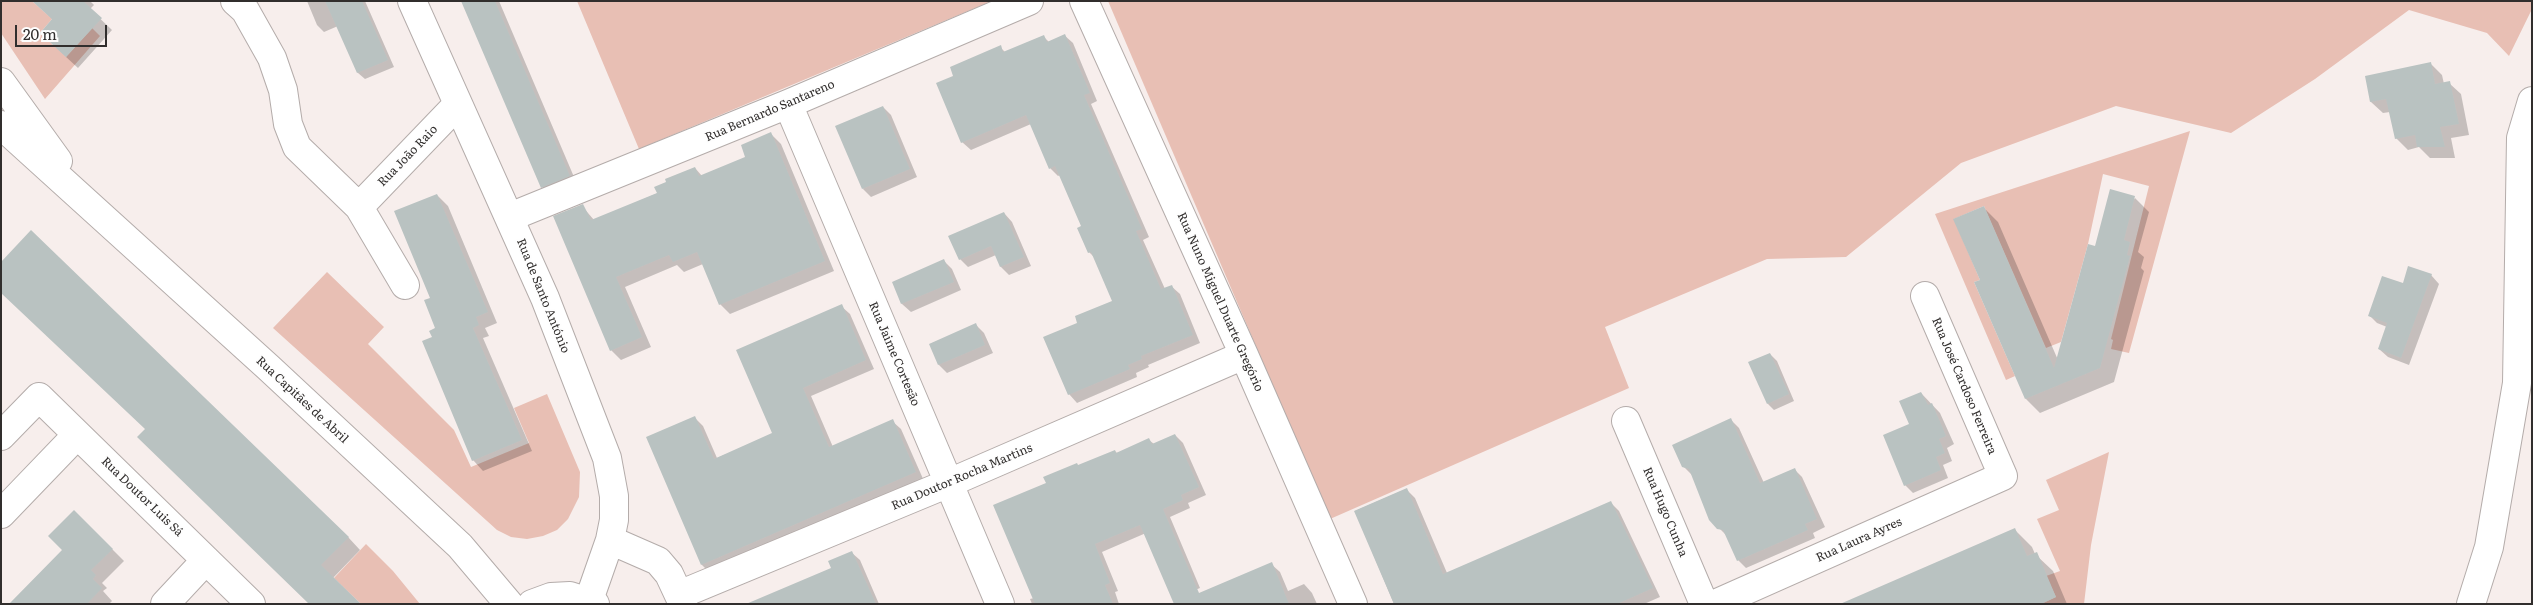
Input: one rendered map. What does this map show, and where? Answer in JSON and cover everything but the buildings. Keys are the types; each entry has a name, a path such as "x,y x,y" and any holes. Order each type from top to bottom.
{"street":[{"path":"235,1 245,10 272,58 283,90 288,124 297,147 359,207 405,285"},
{"name":"Rua de Santo António","path":"412,1 545,298 607,458 614,496 614,520 592,602"},
{"name":"Rua Bernardo Santareno","path":"510,217 788,104 1029,1"},
{"name":"Rua Nuno Miguel Duarte Gregório","path":"1084,1 1244,355 1353,604"},
{"name":"Rua Capitães de Abril","path":"1,82 88,204"},
{"path":"2471,604 2489,547 2517,383 2521,138 2532,101"},
{"name":"Rua João Raio","path":"359,207 458,104"},
{"name":"Rua Jaime Cortesão","path":"788,104 1000,604"},
{"name":"Rua Capitães de Abril","path":"1,125 269,368 460,546 509,604"},
{"name":"Rua José Cardoso Ferreira","path":"1925,296 2003,476"},
{"name":"Rua Doutor Rocha Martins","path":"681,600 1244,355"},
{"name":"Rua Doutor Luis Sá","path":"1,436 39,397 251,604"},
{"name":"Rua Hugo Cunha","path":"1626,421 1704,604"},
{"path":"1,514 77,435"},
{"name":"Rua Laura Ayres","path":"1715,604 2003,476"},
{"path":"610,540 658,561 669,574 681,600"},
{"path":"165,604 206,560"},
{"path":"532,604 551,597 570,596 592,602"}],"shaded area":[{"path":"1,1 32,1 52,19 40,33 66,57 92,28 100,36 45,99 1,33"},
{"path":"577,1 992,1 639,149"},
{"path":"1108,1 2532,1 2532,9 2509,56 2487,33 2409,10 2315,79 2231,133 2116,106 1961,163 1846,257 1767,259 1605,327 1629,388 1330,519"},
{"path":"2190,131 2129,353 2111,349 2113,340 2111,339 2149,186 2103,174 2088,244 2061,342 2046,348 1984,206 1954,219 1980,280 1974,282 2015,376 2006,380 1935,214"},
{"path":"327,272 384,327 368,344 454,430 471,467 529,443 514,408 547,394 580,472 579,497 568,519 557,530 543,536 527,539 511,537 497,530 273,328"},
{"path":"2109,452 2091,545 2084,604 2041,604 2056,597 2046,576 2060,571 2037,519 2059,510 2046,480"},
{"path":"366,544 393,571 420,604 361,604 334,578"}]}
